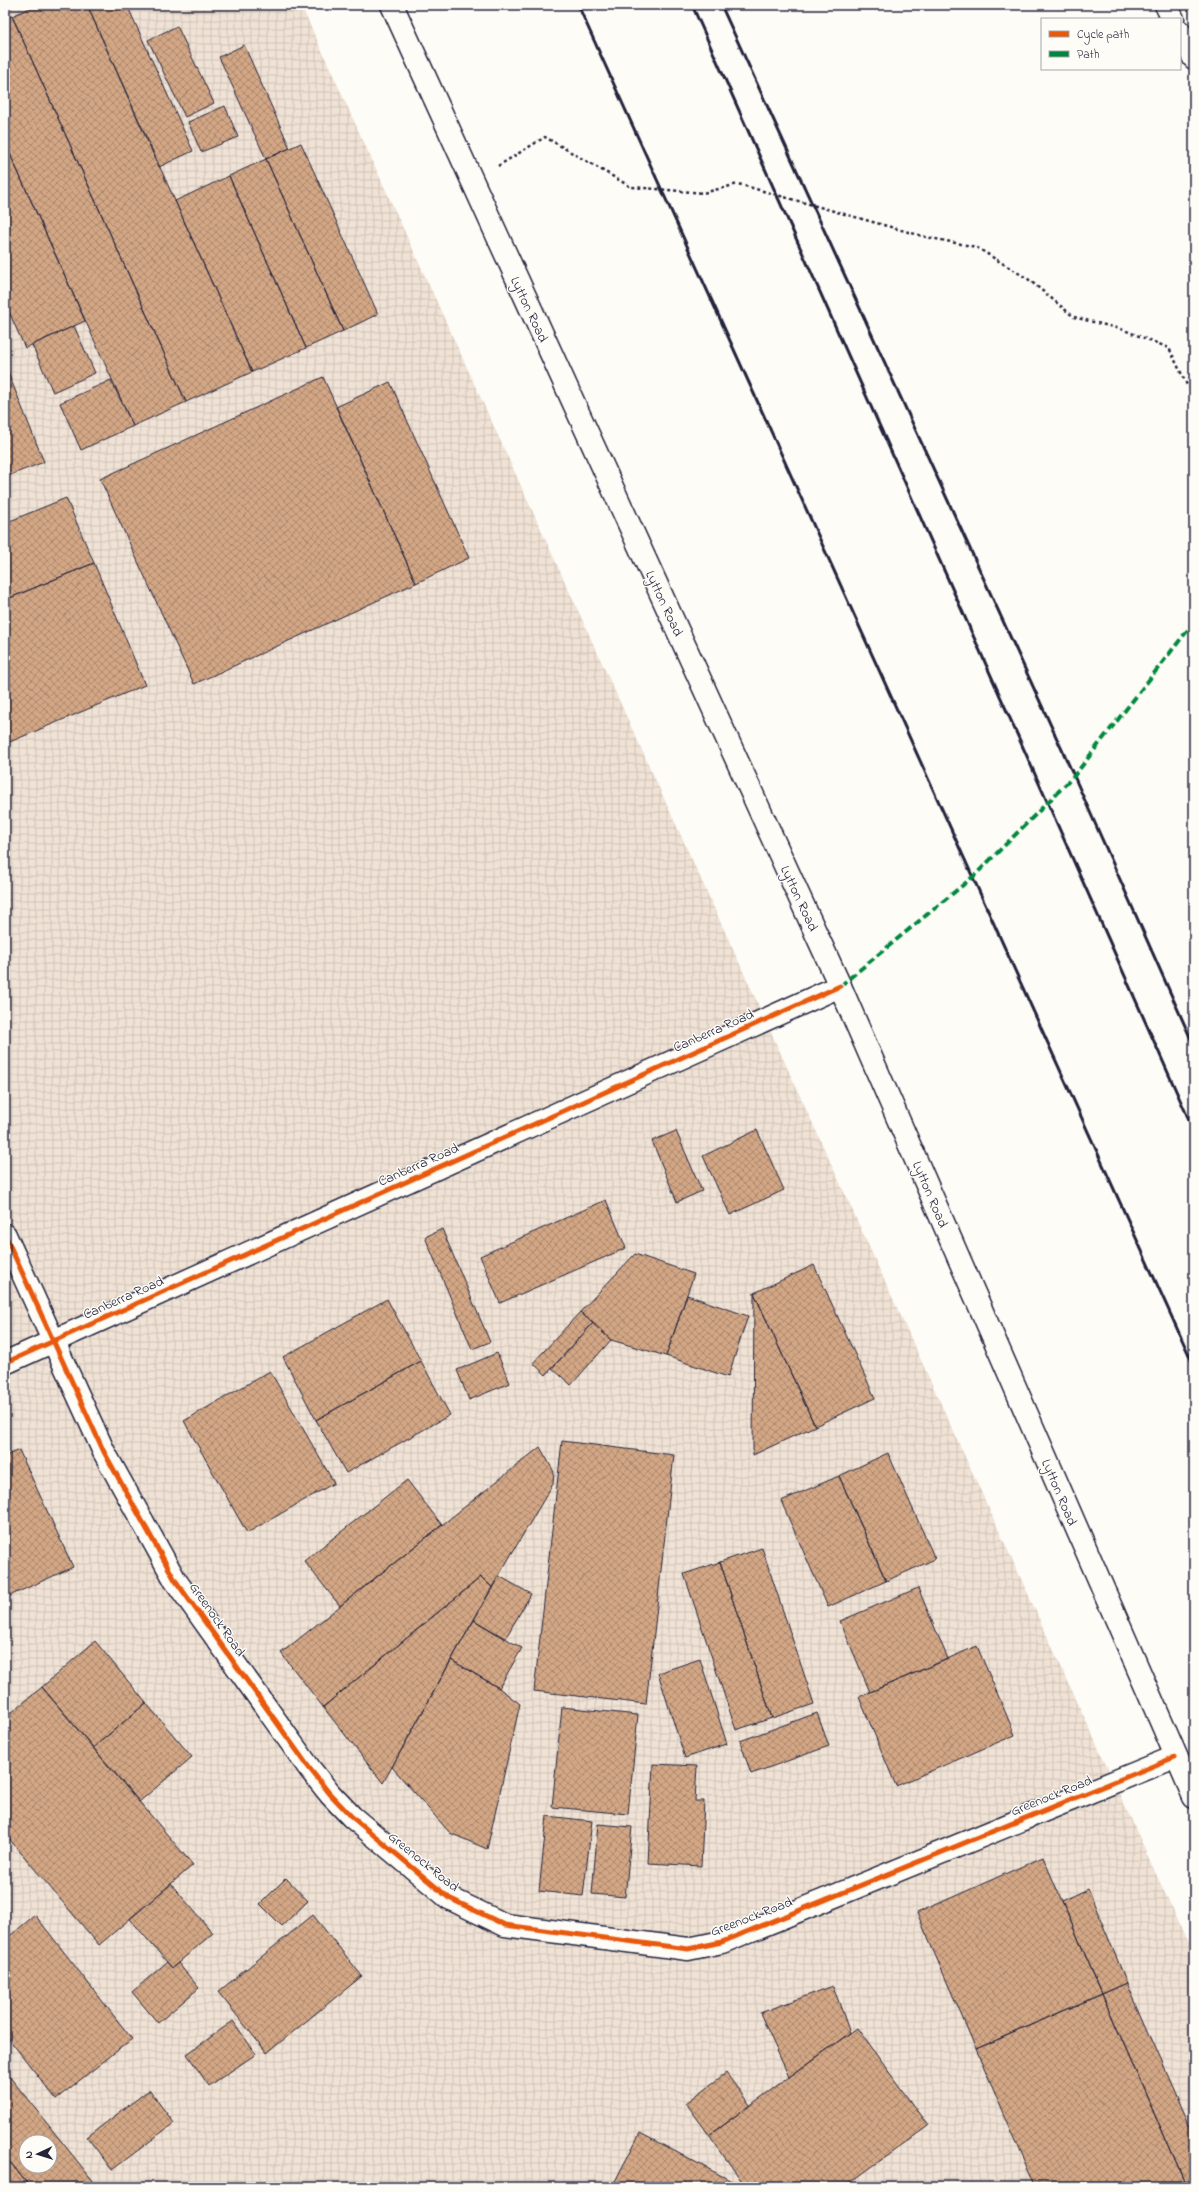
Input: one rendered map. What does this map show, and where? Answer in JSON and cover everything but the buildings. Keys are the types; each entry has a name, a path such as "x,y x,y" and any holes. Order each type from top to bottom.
{"street":[{"name":"Lytton Road","path":"392,5 471,182 840,986 1175,1757 1194,1797"},
{"path":"1166,5 1172,18"},
{"path":"1181,34 1194,58"},
{"name":"Canberra Road","path":"5,1363 840,986"},
{"name":"Greenock Road","path":"5,1235 104,1452 176,1580 310,1769 330,1794 352,1817 449,1898 505,1925 688,1949 722,1942 1175,1757"}],"path":[{"path":"471,182 545,137 631,187 703,193 738,184 926,237 976,247 1028,279 1074,317 1124,330 1169,348 1186,385 1194,392"}],"shaded area":[{"path":"5,5 301,5 1194,1957 1194,2187 5,2187"}],"railway":[{"path":"578,5 1194,1366"},
{"path":"692,5 1194,1131"},
{"path":"721,5 1074,776 1194,1046"}],"marked path":[{"path":"840,986 974,876 1074,776 1194,622"}],"cycle path":[{"path":"5,1363 840,986"},
{"path":"5,1235 104,1452 175,1580 310,1769 330,1794 352,1817 449,1898 505,1925 688,1949 722,1942 1175,1757"}]}
